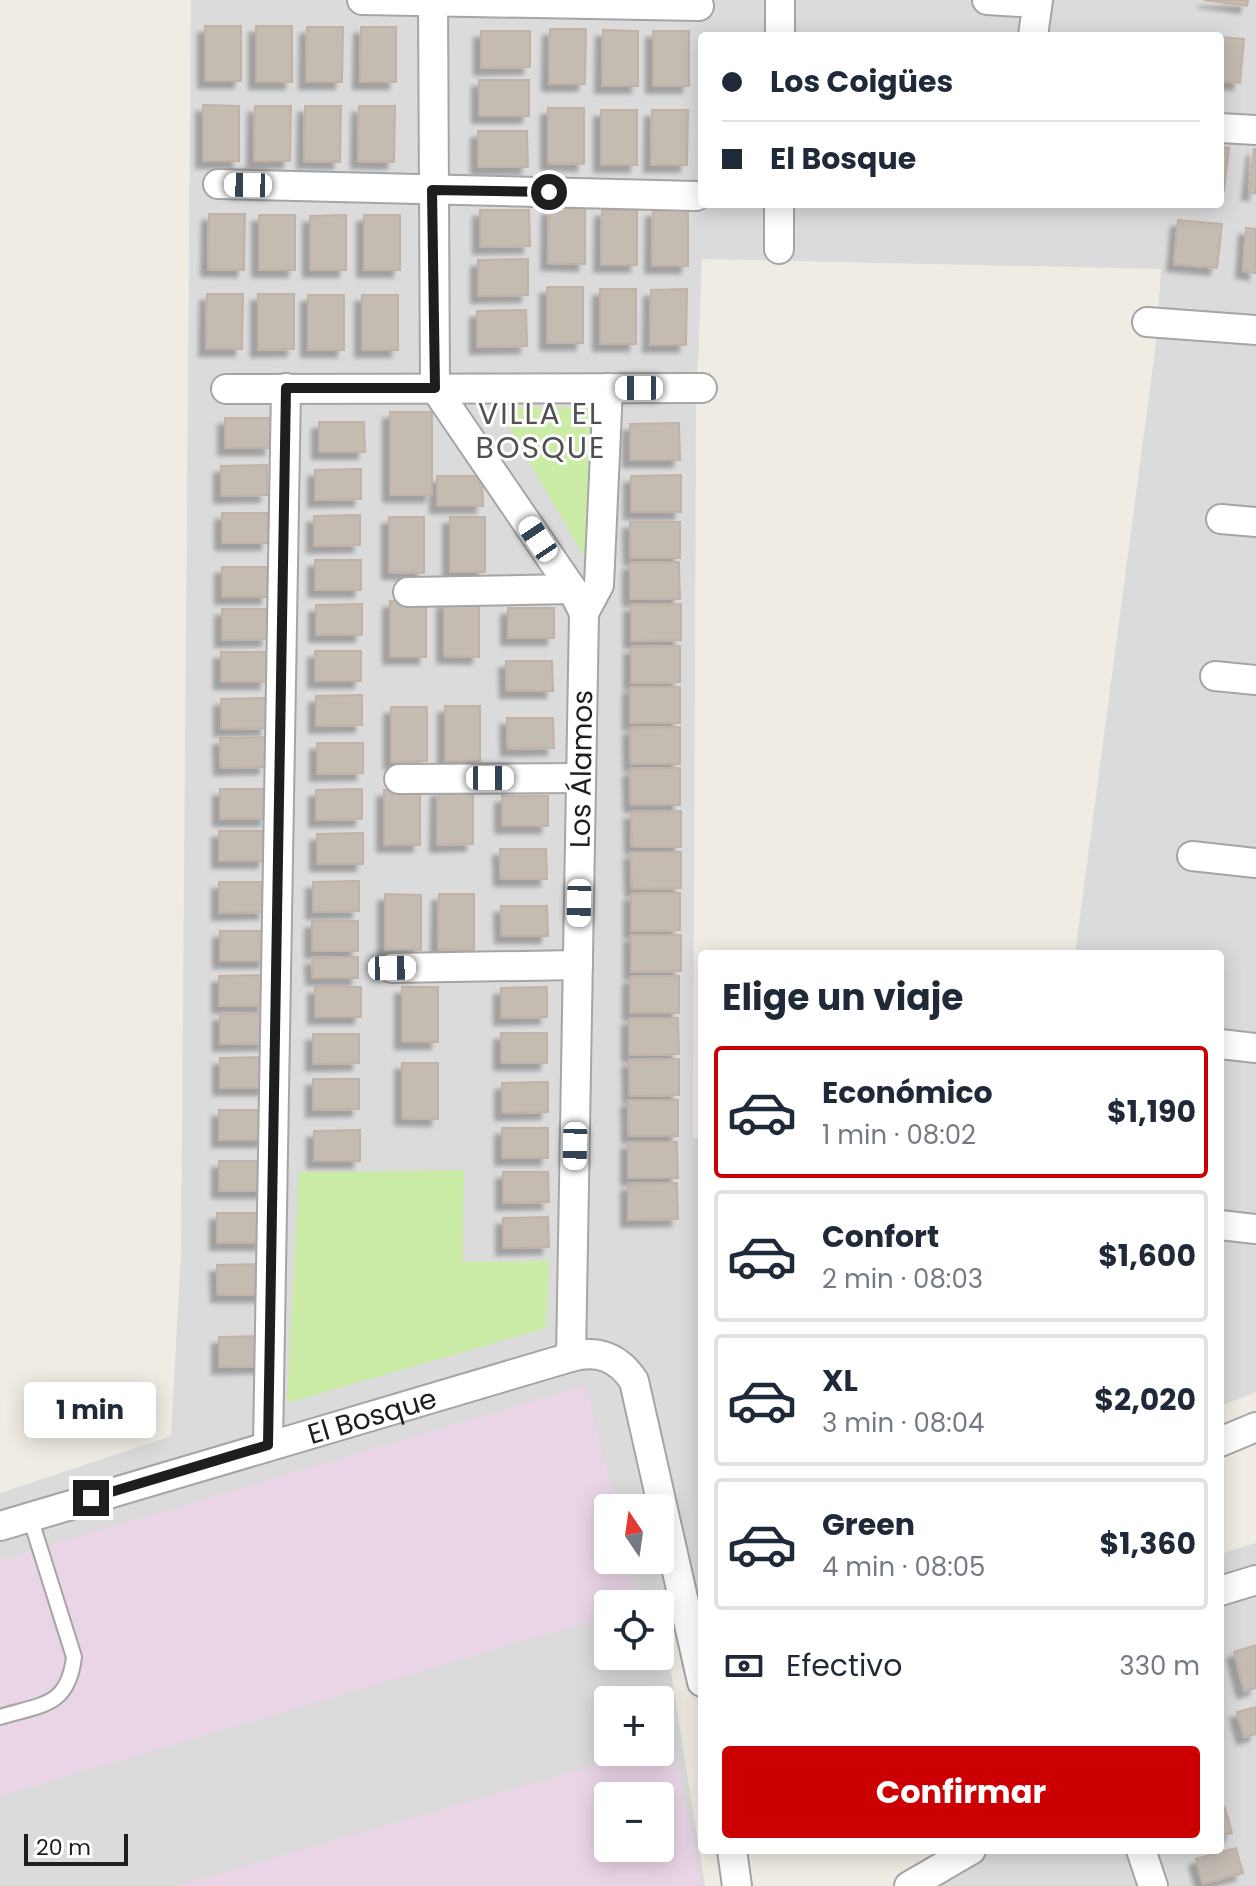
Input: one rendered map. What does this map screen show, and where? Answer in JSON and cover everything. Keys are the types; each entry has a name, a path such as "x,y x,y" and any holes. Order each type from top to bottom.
{"street":[{"path":"362,0 699,6"},
{"path":"780,0 780,32"},
{"path":"987,0 1037,2 1033,32"},
{"path":"433,1 435,388 578,601"},
{"path":"1224,128 1256,130"},
{"path":"218,184 696,196"},
{"path":"779,208 779,249"},
{"path":"1147,322 1256,330"},
{"path":"268,1445 286,388"},
{"name":"Los Álamos","path":"571,1357 581,778 578,601 599,585 608,388"},
{"path":"226,389 702,388"},
{"path":"1221,519 1256,522"},
{"path":"408,592 578,601"},
{"path":"1215,676 1256,680"},
{"path":"399,779 581,778"},
{"path":"1192,856 1256,863"},
{"path":"392,968 578,965"},
{"path":"1224,1044 1256,1048"},
{"path":"1224,1225 1256,1229"},
{"name":"El Bosque","path":"0,1526 571,1357 583,1354 607,1356 627,1371 638,1394 698,1660"},
{"path":"1224,1440 1256,1427"},
{"path":"1224,1590 1256,1580"},
{"path":"733,1854 737,1886"},
{"path":"909,1886 964,1854"},
{"path":"1142,1854 1153,1886"}],"lane":[{"path":"0,1717 55,1700 71,1681 74,1657 30,1517"}],"shaded area":[{"path":"191,0 1256,0 1256,1392 1224,1404 1224,950 1076,950 1156,343 1161,269 702,259 696,412 693,1139 698,1138 698,1609 674,1618 674,1590 594,1590 594,1670 671,1670 673,1686 594,1686 594,1766 674,1766 674,1691 705,1886 0,1886 0,1493 171,1436 181,1253"},
{"path":"586,1385 613,1494 594,1494 594,1574 634,1574 638,1590 594,1590 594,1620 0,1796 0,1560"},
{"path":"1256,1543 1256,1886 929,1886 957,1854 1224,1854 1224,1553"},
{"path":"674,1748 702,1886 176,1886 594,1766 674,1766"}],"green space":[{"path":"589,407 589,565 498,408"},
{"path":"464,1170 463,1262 549,1261 546,1328 287,1403 299,1172"}],"building":[{"path":"1204,0 1248,0 1247,6"},
{"path":"205,26 241,26 241,81 205,81"},
{"path":"256,26 292,26 292,82 256,82"},
{"path":"307,27 343,27 342,82 306,82"},
{"path":"361,27 396,27 396,82 360,82"},
{"path":"550,29 586,29 585,84 549,84"},
{"path":"603,30 638,31 638,86 602,86"},
{"path":"481,31 530,31 530,67 481,68"},
{"path":"653,31 689,31 689,86 653,86"},
{"path":"1224,37 1244,39 1240,83 1224,81"},
{"path":"479,80 529,80 529,116 479,116"},
{"path":"203,105 239,106 239,161 203,161"},
{"path":"255,106 291,106 290,161 254,161"},
{"path":"305,106 341,106 340,162 304,161"},
{"path":"359,106 395,106 394,162 358,161"},
{"path":"548,108 584,108 584,164 548,163"},
{"path":"601,110 637,110 637,165 601,165"},
{"path":"652,110 688,110 687,165 651,165"},
{"path":"478,131 527,131 528,167 478,167"},
{"path":"1224,147 1229,148 1224,191"},
{"path":"1254,149 1256,193 1249,193"},
{"path":"549,208 585,208 585,264 548,263"},
{"path":"480,210 529,210 530,246 480,247"},
{"path":"602,210 637,210 637,265 601,265"},
{"path":"653,210 688,210 688,266 652,266"},
{"path":"209,214 245,214 244,270 208,269"},
{"path":"259,215 295,215 295,270 259,270"},
{"path":"346,215 346,270 310,270 310,216"},
{"path":"364,215 400,215 400,270 364,270"},
{"path":"1178,220 1222,224 1217,268 1174,264"},
{"path":"1246,228 1256,229 1256,273 1243,271"},
{"path":"528,259 528,295 478,296 478,260"},
{"path":"547,287 583,287 583,343 547,343"},
{"path":"600,289 636,289 636,344 600,344"},
{"path":"687,289 686,345 650,345 651,290"},
{"path":"207,294 243,294 242,349 206,349"},
{"path":"258,294 294,294 294,349 258,350"},
{"path":"308,295 344,295 344,350 308,350"},
{"path":"362,295 398,295 398,350 362,350"},
{"path":"526,310 527,346 477,347 477,311"},
{"path":"390,412 432,412 432,495 390,495"},
{"path":"225,418 271,418 271,448 225,448"},
{"path":"319,422 364,422 365,452 319,452"},
{"path":"679,423 680,460 630,460 630,424"},
{"path":"267,465 267,495 221,496 221,466"},
{"path":"361,469 361,499 315,500 315,470"},
{"path":"681,475 681,512 631,512 631,476"},
{"path":"437,476 482,476 483,506 437,506"},
{"path":"222,513 268,513 268,543 222,543"},
{"path":"360,515 360,545 314,546 314,516"},
{"path":"389,517 424,517 424,573 389,572"},
{"path":"450,517 485,517 485,572 450,572"},
{"path":"630,522 680,522 680,558 631,558"},
{"path":"315,560 361,560 361,590 315,590"},
{"path":"679,562 680,599 630,599 630,563"},
{"path":"222,567 267,567 268,597 222,597"},
{"path":"390,601 426,602 426,657 390,657"},
{"path":"444,601 479,601 479,657 444,656"},
{"path":"362,604 362,635 316,635 316,605"},
{"path":"681,604 681,640 631,641 631,605"},
{"path":"508,608 554,608 554,638 508,638"},
{"path":"222,609 268,609 268,639 222,640"},
{"path":"680,646 680,682 631,683 631,647"},
{"path":"315,651 361,651 361,681 315,681"},
{"path":"221,652 266,652 267,682 221,682"},
{"path":"506,661 552,661 553,691 507,691"},
{"path":"630,687 680,687 680,723 630,723"},
{"path":"362,695 362,725 316,726 316,696"},
{"path":"267,698 267,728 221,729 221,699"},
{"path":"445,706 480,706 480,761 445,761"},
{"path":"391,707 427,707 427,761 391,762"},
{"path":"507,718 553,718 554,748 508,749"},
{"path":"680,727 680,764 631,764 630,728"},
{"path":"266,737 266,767 221,768 220,738"},
{"path":"317,743 363,743 363,773 317,774"},
{"path":"680,768 680,805 631,805 630,769"},
{"path":"220,789 266,789 267,819 220,819"},
{"path":"362,789 362,819 316,820 316,790"},
{"path":"384,790 420,790 420,845 384,845"},
{"path":"438,790 473,790 473,844 437,845"},
{"path":"502,796 548,796 548,826 502,826"},
{"path":"681,811 681,847 632,847 631,812"},
{"path":"219,831 265,831 265,861 219,861"},
{"path":"363,833 363,864 317,864 317,834"},
{"path":"500,849 546,849 547,879 501,879"},
{"path":"631,852 681,852 681,888 632,889"},
{"path":"359,881 359,911 313,912 313,882"},
{"path":"219,882 265,882 265,912 219,913"},
{"path":"680,893 680,930 631,931 631,894"},
{"path":"385,894 421,895 421,950 385,950"},
{"path":"439,894 474,894 474,950 438,949"},
{"path":"501,906 547,906 548,936 502,936"},
{"path":"312,921 358,921 358,951 312,951"},
{"path":"220,931 266,931 266,961 220,961"},
{"path":"631,935 681,935 681,971 631,972"},
{"path":"358,957 358,978 313,978 312,958"},
{"path":"264,975 265,1006 219,1006 219,976"},
{"path":"679,976 679,1013 630,1013 630,977"},
{"path":"315,987 361,987 361,1017 315,1017"},
{"path":"402,987 438,987 438,1042 402,1042"},
{"path":"547,987 547,1017 501,1018 501,988"},
{"path":"266,1013 266,1043 220,1044 220,1014"},
{"path":"629,1018 678,1018 679,1054 629,1055"},
{"path":"501,1033 547,1033 547,1063 501,1063"},
{"path":"313,1034 359,1034 359,1063 313,1064"},
{"path":"266,1057 266,1088 220,1088 220,1058"},
{"path":"679,1059 679,1095 630,1096 629,1060"},
{"path":"402,1063 438,1063 438,1119 402,1118"},
{"path":"313,1079 359,1079 359,1109 313,1110"},
{"path":"548,1082 548,1112 502,1113 502,1083"},
{"path":"628,1100 678,1100 678,1136 629,1136"},
{"path":"219,1110 265,1110 265,1140 219,1140"},
{"path":"502,1128 548,1128 548,1158 502,1158"},
{"path":"360,1130 360,1161 314,1161 314,1131"},
{"path":"628,1142 677,1142 678,1178 628,1178"},
{"path":"219,1161 265,1161 265,1191 219,1191"},
{"path":"503,1172 548,1172 549,1202 503,1203"},
{"path":"677,1183 678,1219 628,1220 628,1184"},
{"path":"217,1213 263,1213 263,1243 217,1243"},
{"path":"548,1217 549,1247 503,1248 503,1218"},
{"path":"263,1264 263,1295 218,1295 217,1265"},
{"path":"265,1336 265,1366 219,1367 219,1337"},
{"path":"1256,1645 1256,1688 1244,1691 1234,1652"},
{"path":"1256,1707 1256,1734 1244,1737 1237,1712"},
{"path":"1224,1808 1232,1833 1224,1835"},
{"path":"1236,1848 1243,1873 1203,1884 1196,1859 1224,1854 1224,1851"}],"district":[{"name":"VILLA EL BOSQUE","path":"541,431"}],"route":[{"path":"91,1498 268,1445 286,388 435,388 432,190 549,192"}]}
